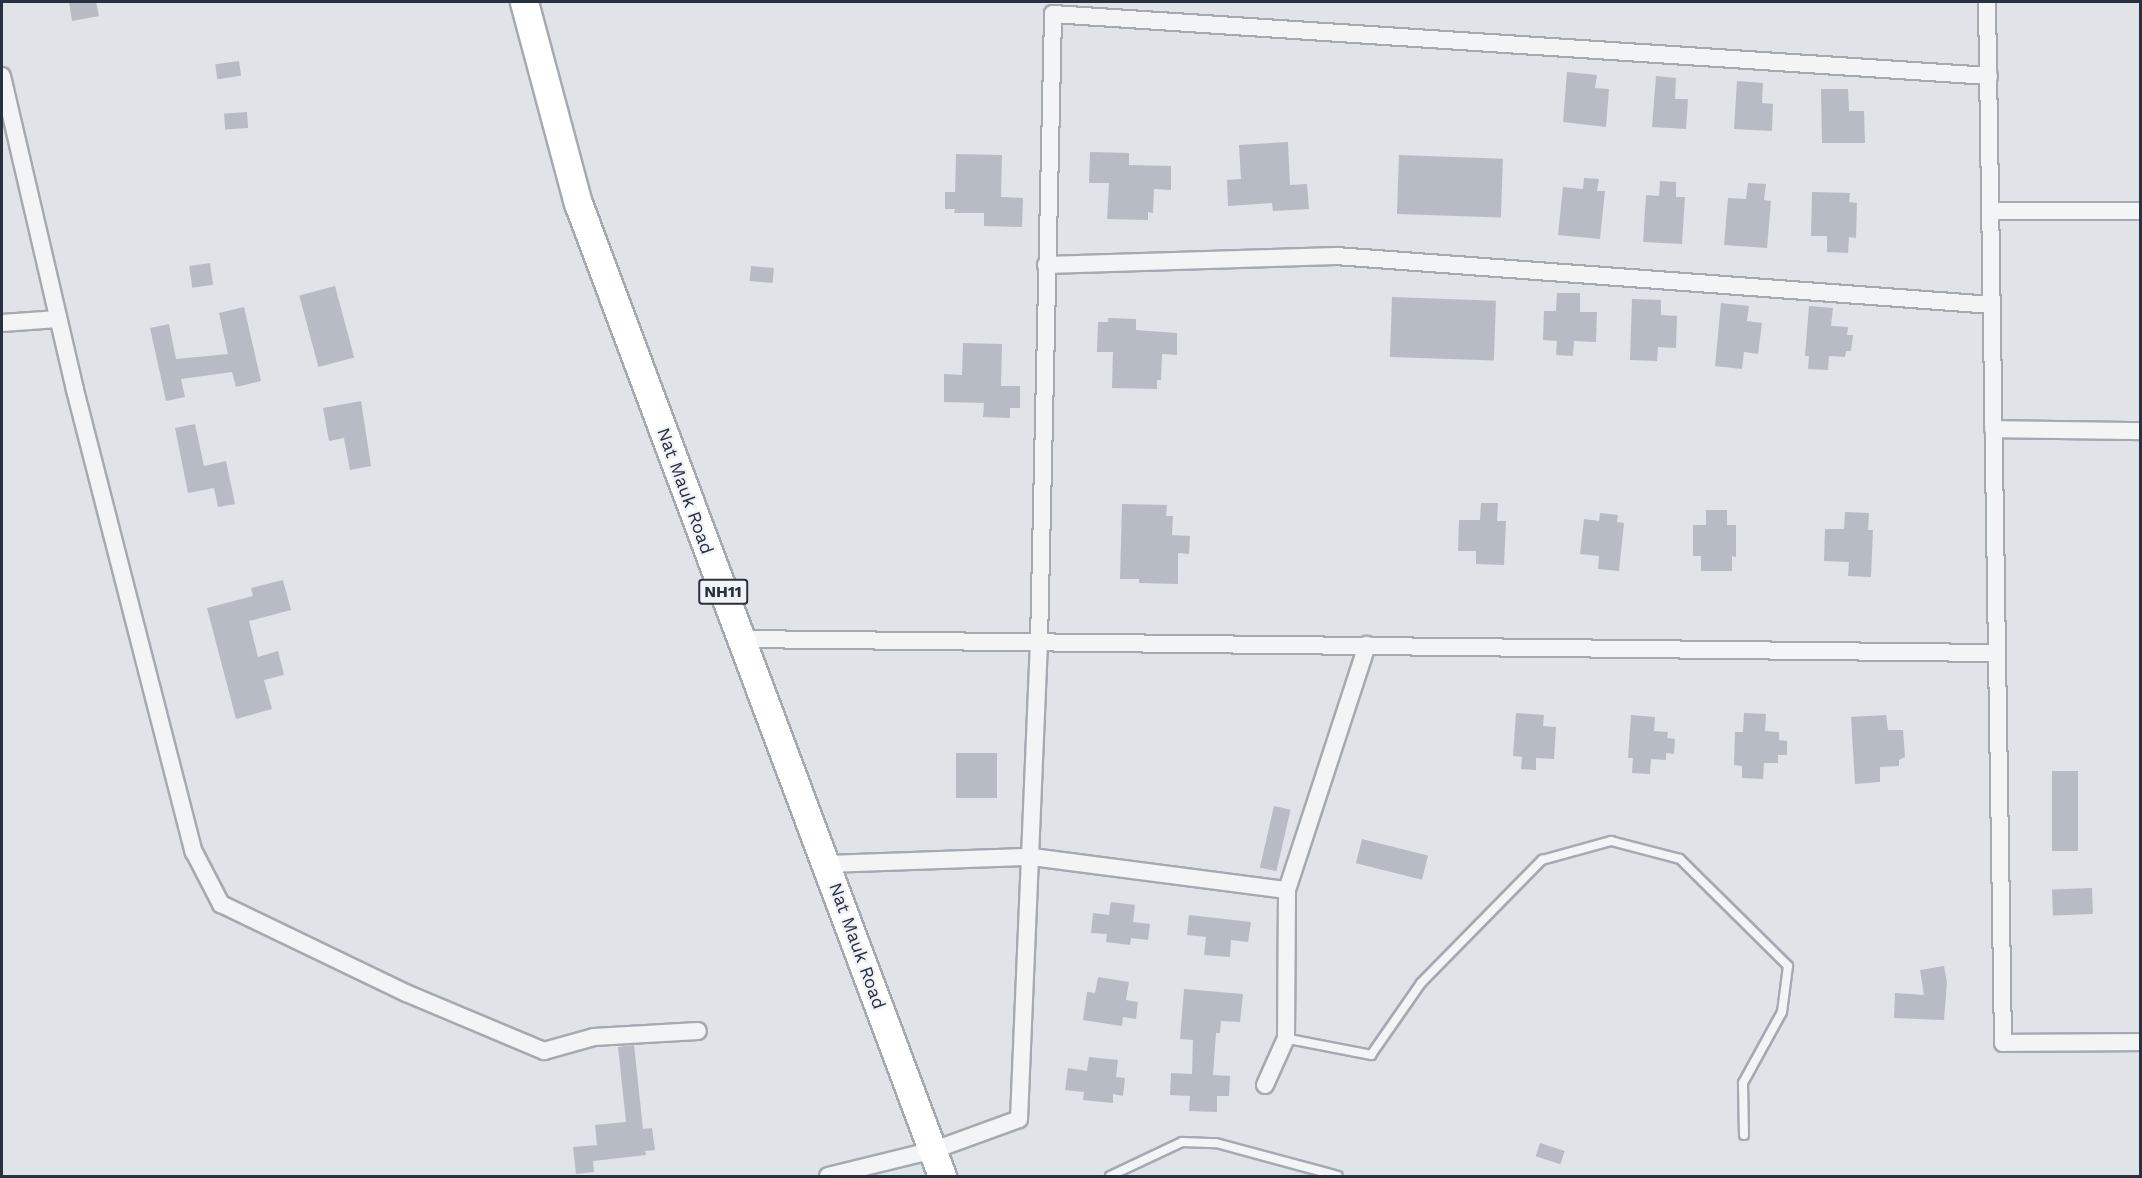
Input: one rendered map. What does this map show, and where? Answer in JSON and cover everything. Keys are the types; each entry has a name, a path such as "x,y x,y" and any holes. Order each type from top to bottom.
{"highway":[{"name":"Nat Mauk Road","path":"524,2 578,203 942,1176"}],"street":[{"path":"1987,2 2003,1043 2140,1042"},
{"path":"828,1176 934,1150 1019,1119 1032,857 1039,642 1053,14 1989,76"},
{"path":"2,76 58,319 194,852 221,904 406,993 544,1051 594,1037 698,1031"},
{"path":"1992,211 2140,211"},
{"path":"1046,265 1336,256 1992,305"},
{"path":"2,323 58,319"},
{"path":"1994,429 2140,431"},
{"path":"740,639 1997,653"},
{"path":"1265,1085 1286,1038 1287,890 1367,645"},
{"path":"827,864 1032,857 1287,890"}],"lane":[{"path":"1289,1039 1371,1055 1421,983 1542,860 1611,841 1680,859 1788,966 1782,1012 1743,1083 1744,1135"},
{"path":"1110,1176 1182,1142 1216,1143 1338,1176"}],"building":[{"path":"69,2 96,2 99,16 72,21"},
{"path":"239,61 241,76 217,79 215,64"},
{"path":"1567,72 1597,75 1595,88 1609,89 1606,127 1563,122"},
{"path":"1656,76 1676,78 1675,99 1688,99 1686,129 1652,127"},
{"path":"1737,81 1763,83 1762,103 1773,104 1772,131 1734,129"},
{"path":"1821,89 1848,89 1849,111 1864,111 1865,143 1822,143"},
{"path":"247,112 248,128 225,130 224,114"},
{"path":"1288,142 1290,185 1307,184 1309,209 1273,211 1272,203 1228,206 1227,180 1241,179 1239,145"},
{"path":"1090,152 1129,153 1129,165 1171,166 1171,190 1154,189 1153,213 1148,212 1148,220 1107,219 1109,183 1089,183"},
{"path":"956,154 1002,155 1001,197 1023,198 1022,227 984,226 984,213 954,213 955,209 945,209 945,192 955,192"},
{"path":"1399,155 1503,159 1501,218 1397,214"},
{"path":"1584,178 1599,179 1597,191 1605,191 1600,239 1558,235 1563,187 1583,189"},
{"path":"1660,181 1676,182 1676,197 1685,197 1682,244 1643,242 1646,195 1659,196"},
{"path":"1748,183 1766,184 1764,200 1771,201 1767,248 1724,245 1728,198 1746,199"},
{"path":"1812,192 1850,193 1849,202 1857,203 1856,238 1849,237 1848,253 1827,252 1827,236 1811,236"},
{"path":"210,263 213,285 192,288 189,266"},
{"path":"751,266 774,268 773,283 750,281"},
{"path":"335,286 354,357 318,367 299,296"},
{"path":"1557,293 1580,293 1580,312 1597,312 1596,342 1574,341 1573,356 1556,355 1557,341 1543,340 1544,311 1556,311"},
{"path":"1392,297 1496,301 1494,361 1390,357"},
{"path":"1632,299 1661,300 1661,315 1677,316 1676,348 1658,347 1657,361 1630,360"},
{"path":"1721,303 1749,306 1747,321 1762,323 1758,354 1744,352 1742,369 1715,366"},
{"path":"1809,306 1833,308 1831,326 1848,327 1847,335 1853,335 1851,351 1846,351 1845,357 1829,356 1828,370 1808,369 1809,356 1805,356"},
{"path":"244,307 261,381 236,387 232,372 181,379 185,397 166,401 150,328 169,324 176,359 228,354 219,313"},
{"path":"1108,318 1136,319 1136,330 1177,333 1177,355 1162,354 1161,380 1157,380 1157,389 1112,388 1113,352 1097,352 1098,322 1108,322"},
{"path":"963,343 1002,344 1001,386 1020,386 1020,408 1010,408 1010,418 983,417 984,403 944,402 944,374 962,375"},
{"path":"361,401 371,466 350,470 344,438 329,441 323,408"},
{"path":"195,424 204,466 226,461 235,504 218,507 214,488 188,493 175,428"},
{"path":"1481,503 1498,503 1497,521 1506,521 1504,565 1476,564 1476,551 1458,551 1459,520 1480,520"},
{"path":"1122,504 1167,505 1166,516 1173,516 1172,535 1190,536 1189,554 1178,553 1178,584 1139,583 1139,579 1120,579"},
{"path":"1706,510 1727,510 1727,525 1736,525 1736,557 1732,556 1732,571 1701,571 1701,556 1693,556 1693,525 1706,525"},
{"path":"1845,512 1869,513 1868,530 1873,530 1871,577 1848,576 1849,562 1824,561 1825,529 1844,529"},
{"path":"1600,513 1618,515 1617,522 1624,523 1619,571 1598,569 1599,556 1580,554 1584,519 1599,521"},
{"path":"283,580 291,610 249,621 258,657 278,651 284,675 264,680 272,709 236,719 207,608 253,596 251,588"},
{"path":"1516,713 1544,715 1543,726 1556,727 1554,759 1536,758 1536,770 1521,769 1522,757 1513,756"},
{"path":"1744,713 1766,714 1765,731 1779,732 1779,740 1787,741 1787,755 1778,755 1778,763 1764,763 1763,779 1742,778 1742,766 1734,765 1735,732 1743,732"},
{"path":"1631,715 1655,717 1654,731 1668,732 1667,738 1675,739 1674,754 1666,753 1666,760 1651,759 1650,774 1632,773 1633,758 1628,758"},
{"path":"1886,715 1888,730 1903,730 1905,757 1899,760 1899,766 1880,767 1880,782 1855,784 1851,717"},
{"path":"956,753 997,753 997,798 956,798"},
{"path":"2052,771 2078,771 2078,851 2052,851"},
{"path":"1274,806 1291,810 1276,871 1260,867"},
{"path":"1362,839 1428,855 1422,880 1356,863"},
{"path":"2092,888 2093,914 2053,915 2052,889"},
{"path":"1111,902 1135,905 1133,922 1150,924 1148,940 1131,938 1130,945 1106,942 1107,934 1091,933 1093,913 1109,915"},
{"path":"1189,915 1251,922 1248,942 1231,940 1230,957 1204,955 1206,937 1187,935"},
{"path":"1944,966 1947,982 1944,1020 1894,1018 1895,993 1924,995 1920,970"},
{"path":"1098,977 1129,982 1126,1000 1138,1002 1136,1019 1123,1017 1122,1026 1083,1020 1087,992 1095,993"},
{"path":"1184,989 1243,994 1240,1022 1221,1021 1220,1033 1216,1033 1213,1075 1230,1076 1229,1096 1217,1096 1217,1112 1189,1111 1190,1096 1170,1095 1171,1073 1192,1074 1193,1040 1180,1039"},
{"path":"634,1045 643,1129 652,1128 655,1150 645,1151 646,1155 593,1161 594,1172 576,1174 573,1147 597,1145 595,1125 626,1122 618,1047"},
{"path":"1089,1057 1118,1060 1116,1077 1125,1078 1123,1096 1113,1094 1113,1103 1083,1100 1084,1092 1065,1090 1068,1068 1087,1071"},
{"path":"1540,1143 1565,1151 1560,1164 1536,1156"}]}
